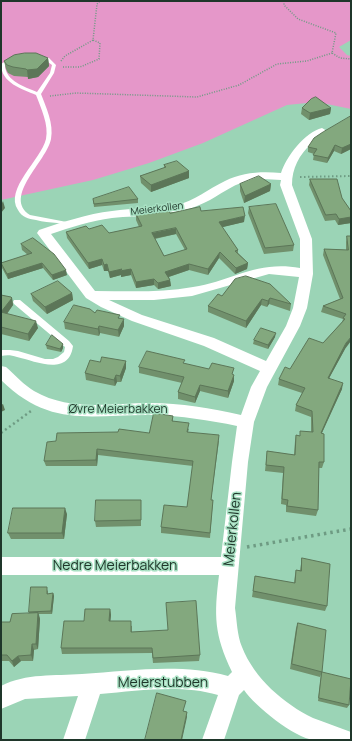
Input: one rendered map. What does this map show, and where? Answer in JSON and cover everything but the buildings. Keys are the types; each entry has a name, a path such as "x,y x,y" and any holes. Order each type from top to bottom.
{"street":[{"path":"285,177 293,158 298,151 322,131"},
{"name":"Meierkollen","path":"91,295 43,233 102,216 160,211 187,206 205,199 228,184 245,177 268,175 285,177 286,185 306,239 306,274 300,308 293,326 259,387 246,422 240,462 230,558 226,608 227,630 235,654 238,682 256,691 289,716 309,728 343,740"},
{"path":"91,295 170,295 210,288 269,270 281,270 306,274"},
{"path":"91,295 125,313 209,342 269,369"},
{"name":"Øvre Meierbakken","path":"1,371 24,392 41,402 66,410 100,412 149,409 171,410 198,412 246,422"},
{"name":"Nedre Meierbakken","path":"1,566 230,558"},
{"name":"Meierstubben","path":"1,698 14,691 24,688 145,680 204,681 218,683 238,682"},
{"path":"213,740 238,682"},
{"path":"74,740 93,684"}],"lane":[{"path":"34,56 47,59 54,64 54,69 39,96"},
{"path":"17,58 6,62 2,69 4,74 15,83 39,96 47,123 49,138 41,158 19,189 16,201 23,213 30,216 56,219 70,224"},
{"path":"1,353 12,352 43,362 61,360 68,353 69,349 66,343 17,302"}],"path":[{"path":"94,40 97,4 100,1"},
{"path":"284,1 284,5 298,19 336,33 332,53"},
{"path":"94,40 100,42 99,59 80,67 54,69 66,56 94,40"},
{"path":"39,96 76,92 198,97 238,85 277,64 307,61 332,53 340,58 351,59"},
{"path":"285,177 351,176"},
{"path":"1,433 41,402"},
{"path":"230,558 351,529"}],"shaded area":[{"path":"1,1 351,1 351,40 339,47 347,55 351,56 351,109 317,102 287,105 203,143 149,163 93,180 1,200"}]}
